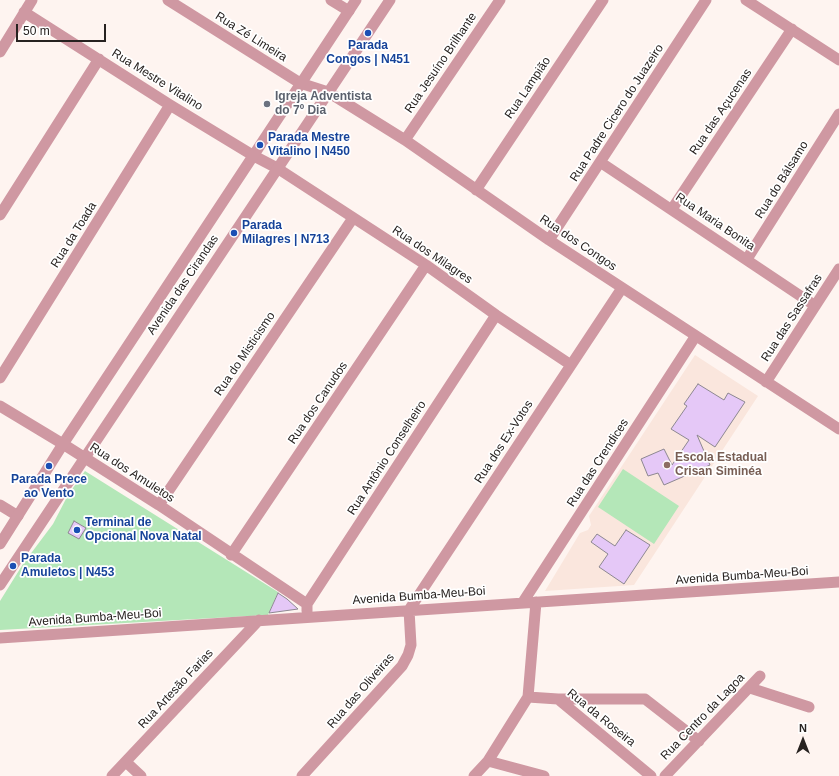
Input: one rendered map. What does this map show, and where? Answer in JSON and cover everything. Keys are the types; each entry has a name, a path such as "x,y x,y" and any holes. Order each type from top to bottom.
{"street":[{"path":"1,49 32,0"},
{"name":"Rua Zé Limeira","path":"168,0 300,83"},
{"path":"331,0 349,11"},
{"name":"Avenida das Cirandas","path":"0,544 63,444 356,0"},
{"name":"Avenida das Cirandas","path":"0,585 390,0"},
{"name":"Rua Jesuíno Brilhante","path":"405,140 500,0"},
{"name":"Rua Lampião","path":"476,190 603,0"},
{"name":"Rua Padre Cicero do Juazeiro","path":"549,240 706,0"},
{"path":"746,0 839,60"},
{"name":"Rua Mestre Vitalino","path":"24,12 170,105 254,156 277,168"},
{"name":"Rua das Açucenas","path":"672,209 792,29"},
{"path":"0,215 98,58"},
{"name":"Rua dos Congos","path":"300,83 328,92 405,140 549,240 839,429"},
{"name":"Rua da Toada","path":"0,378 170,105"},
{"name":"Rua do Bálsamo","path":"747,259 839,114"},
{"name":"Rua Maria Bonita","path":"600,162 814,305"},
{"name":"Rua dos Milagres","path":"277,168 426,265 496,315 571,364"},
{"name":"Rua do Misticismo","path":"159,505 353,218"},
{"name":"Rua dos Canudos","path":"231,555 426,265"},
{"name":"Rua das Sassafras","path":"766,382 814,305 839,269"},
{"name":"Rua dos Ex-Votos","path":"409,610 622,288"},
{"name":"Rua Antônio Conselheiro","path":"307,604 496,315"},
{"name":"Rua das Crendices","path":"523,602 696,337"},
{"name":"Rua dos Amuletos","path":"0,406 159,505 231,555 307,604"},
{"path":"0,505 18,516"},
{"name":"Avenida Bumba-Meu-Boi","path":"0,638 839,582"},
{"path":"474,776 488,761 528,696 536,602"},
{"path":"307,604 308,617"},
{"name":"Rua das Oliveiras","path":"302,776 402,666 408,655 411,644 409,610"},
{"name":"Rua Artesão Farias","path":"112,776 259,620"},
{"name":"Rua Centro da Lagoa","path":"665,776 760,676"},
{"path":"750,688 809,706"},
{"name":"Rua da Roseira","path":"528,696 558,699 651,776"},
{"path":"558,699 645,698 699,741"},
{"path":"488,761 544,776"},
{"path":"126,762 142,776"}],"shaded area":[{"name":"Escola Estadual Crisan Siminéa","path":"695,355 758,396 634,585 545,591 580,533 588,530 591,525 589,516"}],"green space":[{"path":"623,469 679,506 654,544 598,507"},
{"path":"85,471 278,592 268,615 0,630 0,601 23,564 53,524 68,495"}],"building":[{"path":"698,384 724,400 728,393 745,402 715,447 697,435 710,465 664,485 658,473 648,476 641,459 664,449 672,465 689,440 671,429 687,406 684,404"},
{"name":"Terminal de Opcional Nova Natal","path":"74,521 86,528 79,539 68,533"},
{"path":"626,530 650,545 624,584 599,567 608,554 591,542 597,534 615,546"},
{"path":"278,593 287,599 298,609 269,613"}],"place":[{"name":"Parada Congos | N451","path":"368,33"},
{"name":"Igreja Adventista do 7º Dia","path":"267,104"},
{"name":"Parada Mestre Vitalino | N450","path":"260,145"},
{"name":"Parada Milagres | N713","path":"234,233"},
{"name":"Escola Estadual Crisan Siminéa","path":"667,465"},
{"name":"Parada Prece ao Vento","path":"49,466"},
{"name":"Terminal de Opcional Nova Natal","path":"77,530"},
{"name":"Parada Amuletos | N453","path":"13,566"}]}
